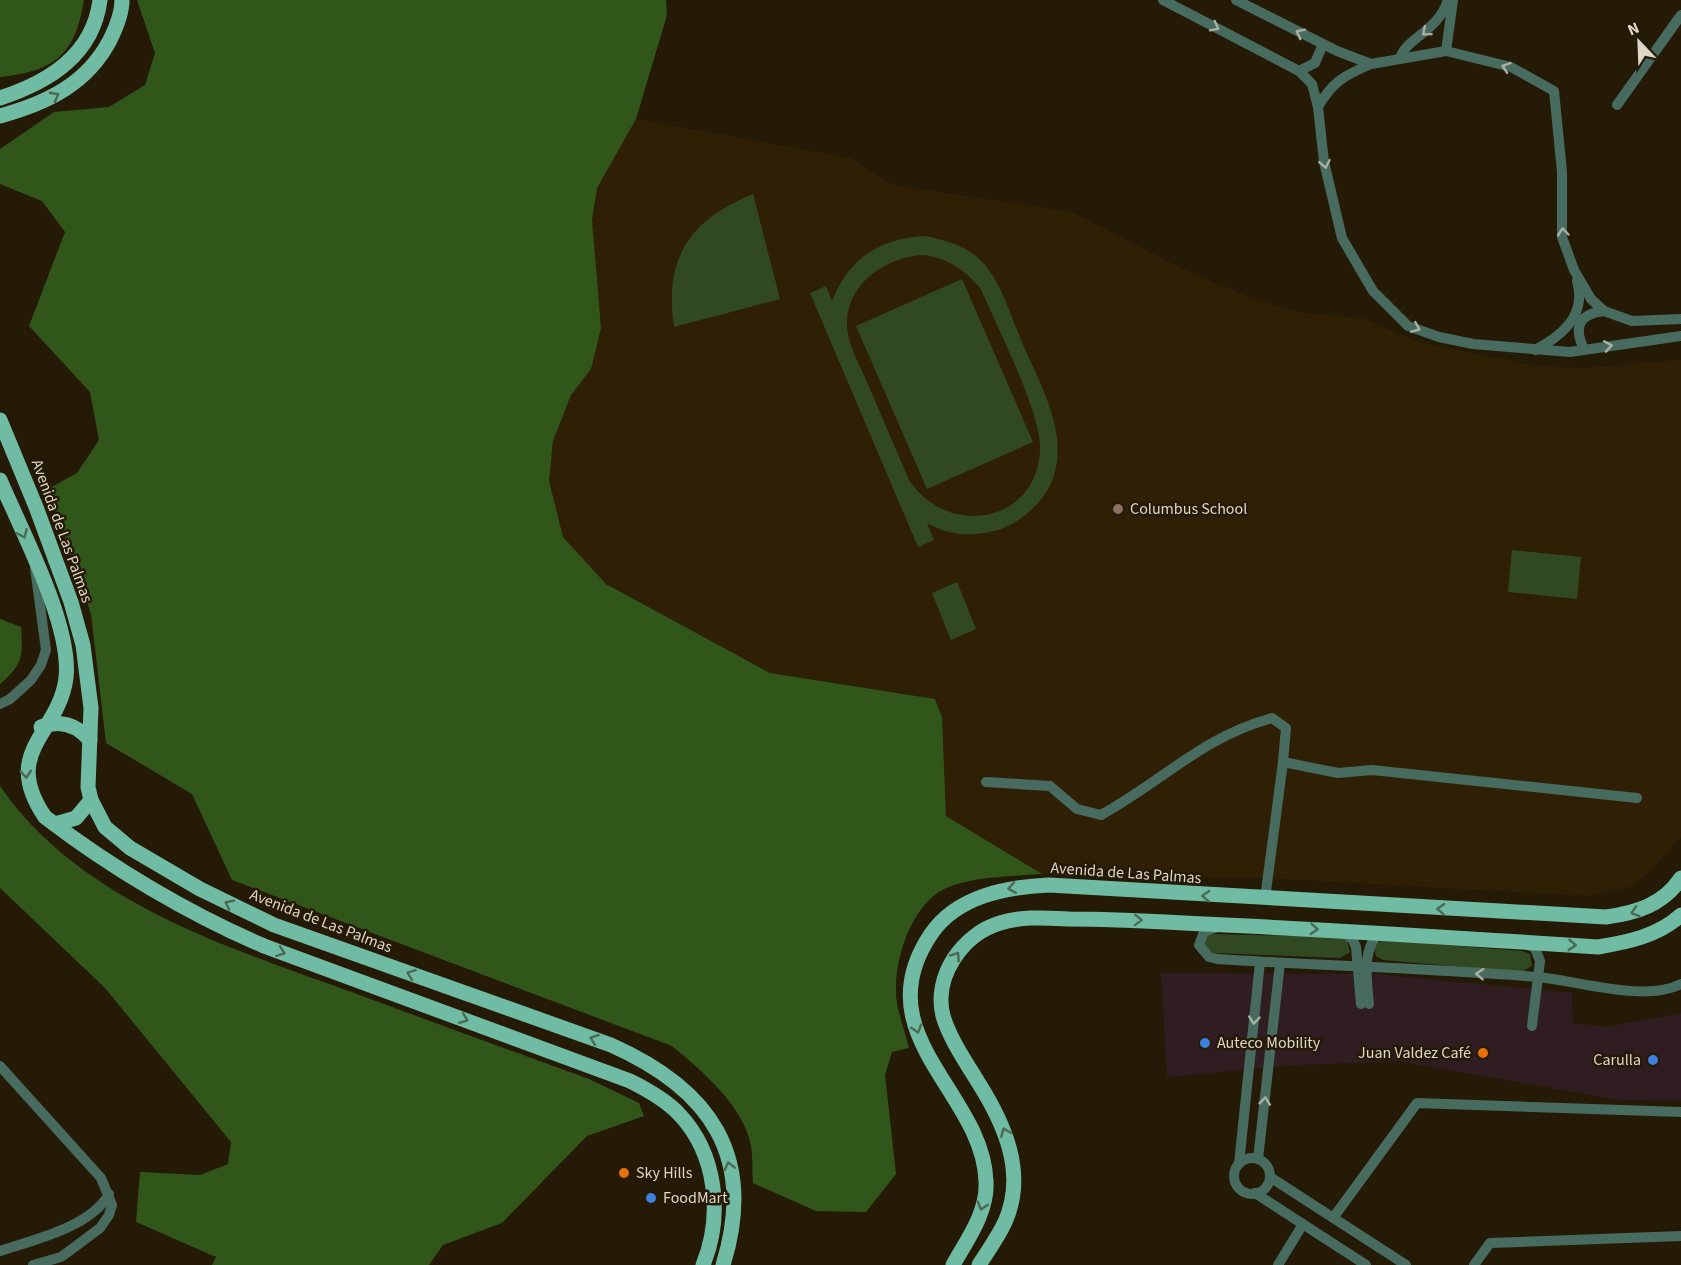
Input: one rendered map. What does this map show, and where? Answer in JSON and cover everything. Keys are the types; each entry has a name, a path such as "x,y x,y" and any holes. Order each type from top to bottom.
{"main road":[{"path":"0,98 28,88 73,60 89,38 98,16 100,0"},
{"path":"0,116 47,100 85,75 96,63 115,29 122,0"},
{"name":"Avenida de Las Palmas","path":"0,420 36,507 76,620 90,689 90,740 87,772 91,800 105,827 116,838 232,906 274,925 611,1046 663,1071 697,1100 712,1121 730,1167 732,1232 723,1265"},
{"path":"0,480 34,560 62,635 67,665 60,696 29,747 24,773 32,799 45,817 188,910 222,928 264,946 630,1081 667,1102 691,1129 709,1165 714,1219 712,1238 703,1265"},
{"path":"41,727 57,723 73,726 90,740"},
{"path":"55,824 76,818 91,800"},
{"name":"Avenida de Las Palmas","path":"953,1265 977,1222 986,1194 986,1182 976,1138 931,1064 911,1010 916,960 934,930 974,901 1004,889 1049,885 1606,917 1634,914 1657,903 1681,878"},
{"path":"979,1265 1006,1221 1014,1185 1014,1166 1004,1129 963,1057 944,1016 941,1003 944,983 958,952 974,935 1001,922 1019,919 1142,920 1381,932 1598,947 1639,939 1659,931 1681,915"}],"street":[{"path":"1163,0 1299,71 1312,84 1318,107 1324,162 1342,237 1373,291 1408,326 1439,337 1535,350 1584,349 1681,336"},
{"path":"1236,0 1323,45 1371,64"},
{"path":"1400,59 1404,47 1435,25 1448,0"},
{"path":"1446,51 1454,0"},
{"path":"1617,105 1681,15"},
{"path":"1299,71 1315,63 1323,45"},
{"path":"1318,107 1325,94 1343,76 1371,64 1446,51 1511,67 1554,91 1562,172 1562,237 1579,289 1572,322 1555,339 1535,350"},
{"path":"1574,270 1591,299 1605,311 1632,321 1681,319"},
{"path":"1584,349 1579,338 1578,325 1583,318 1605,311"},
{"path":"0,704 10,699 31,680 41,665 46,650 34,560"},
{"path":"986,782 1050,786 1077,809 1101,815 1130,800 1203,746 1243,726 1272,718 1286,728 1265,899"},
{"path":"1283,762 1338,773 1372,770 1637,798"},
{"path":"1232,924 1204,932 1199,945 1203,952 1217,959 1538,977 1632,991 1673,988 1681,984"},
{"path":"1342,931 1353,940 1363,967 1365,1004"},
{"path":"1363,967 1370,943 1381,932"},
{"path":"1520,942 1535,948 1540,954 1532,1026"},
{"path":"1260,962 1239,1164 1234,1173 1236,1184 1244,1191 1255,1193 1366,1265"},
{"path":"1258,1159 1280,963"},
{"path":"0,1066 102,1178 112,1205 109,1215 100,1228 61,1257 33,1265"},
{"path":"1333,1218 1417,1103 1681,1112"},
{"path":"1239,1164 1248,1158 1258,1159 1268,1168 1270,1177 1263,1189 1255,1193"},
{"path":"1270,1177 1406,1265"},
{"path":"0,1251 49,1237 101,1208 109,1194"},
{"path":"1278,1265 1303,1224"},
{"path":"1474,1265 1490,1243 1681,1236"}],"shaded area":[{"name":"Columbus School","path":"636,119 850,158 893,185 1072,212 1181,268 1248,297 1303,313 1363,318 1415,341 1530,365 1584,368 1681,360 1681,837 1648,874 1632,886 1591,896 1266,878 1084,878 1042,874 946,816 942,717 935,699 770,673 606,584 563,537 549,481 553,441 571,395 591,369 592,220 597,187"},
{"path":"1161,973 1376,974 1572,993 1573,1023 1606,1027 1681,1013 1681,1101 1619,1100 1398,1061 1282,1066 1167,1077"}],"green space":[{"path":"0,0 84,0 75,34 59,57 35,70 0,77"},
{"path":"137,0 666,0 667,15 636,119 597,188 592,220 601,328 591,369 571,395 553,441 549,481 563,537 606,584 770,673 935,699 942,717 946,816 1042,874 985,878 951,886 937,893 915,919 901,953 896,988 898,1009 909,1048 892,1052 885,1075 896,1174 866,1212 816,1211 753,1183 751,1146 740,1117 720,1090 672,1046 232,880 192,794 106,743 91,614 48,489 77,473 99,440 90,392 29,326 65,232 42,201 0,184 0,149 54,112 109,107 145,85 155,53"},
{"path":"753,194 780,299 674,327 673,281 678,261 686,244 697,229 712,216"},
{"path":"925,236 958,245 984,264 998,284 1039,379 1054,421 1057,442 1057,462 1051,483 1039,502 1020,519 998,530 980,534 953,533 927,523 934,540 918,547 810,293 826,286 832,301 847,273 868,253 880,246","holes":["924,255 956,266 981,289 1026,391 1038,432 1040,448 1036,473 1025,493 1009,506 989,514 968,516 946,511 926,499 909,480 849,339 847,322 850,306 856,292 866,280 892,262"]},
{"path":"962,279 1033,442 927,489 856,326"},
{"path":"1512,550 1581,557 1577,599 1508,592"},
{"path":"957,582 976,629 951,640 932,593"},
{"path":"0,619 21,627 22,645 17,665 0,684"},
{"path":"0,786 33,826 71,861 114,890 160,916 257,958 589,1079 639,1103 644,1116 587,1136 502,1223 443,1245 429,1265 212,1265 216,1257 136,1222 140,1172 200,1175 228,1164 231,1142 105,988 0,888"},
{"path":"1215,934 1338,937 1347,940 1350,952 1340,958 1213,953 1204,947 1207,936"},
{"path":"1385,940 1522,951 1530,954 1532,966 1522,972 1383,960 1376,956 1374,949 1377,943"}],"place":[{"name":"Columbus School","path":"1118,509"},
{"name":"Auteco Mobility","path":"1205,1043"},
{"name":"Juan Valdez Café","path":"1483,1053"},
{"name":"Carulla","path":"1653,1060"},
{"name":"Sky Hills","path":"624,1173"},
{"name":"FoodMart","path":"651,1198"}]}
